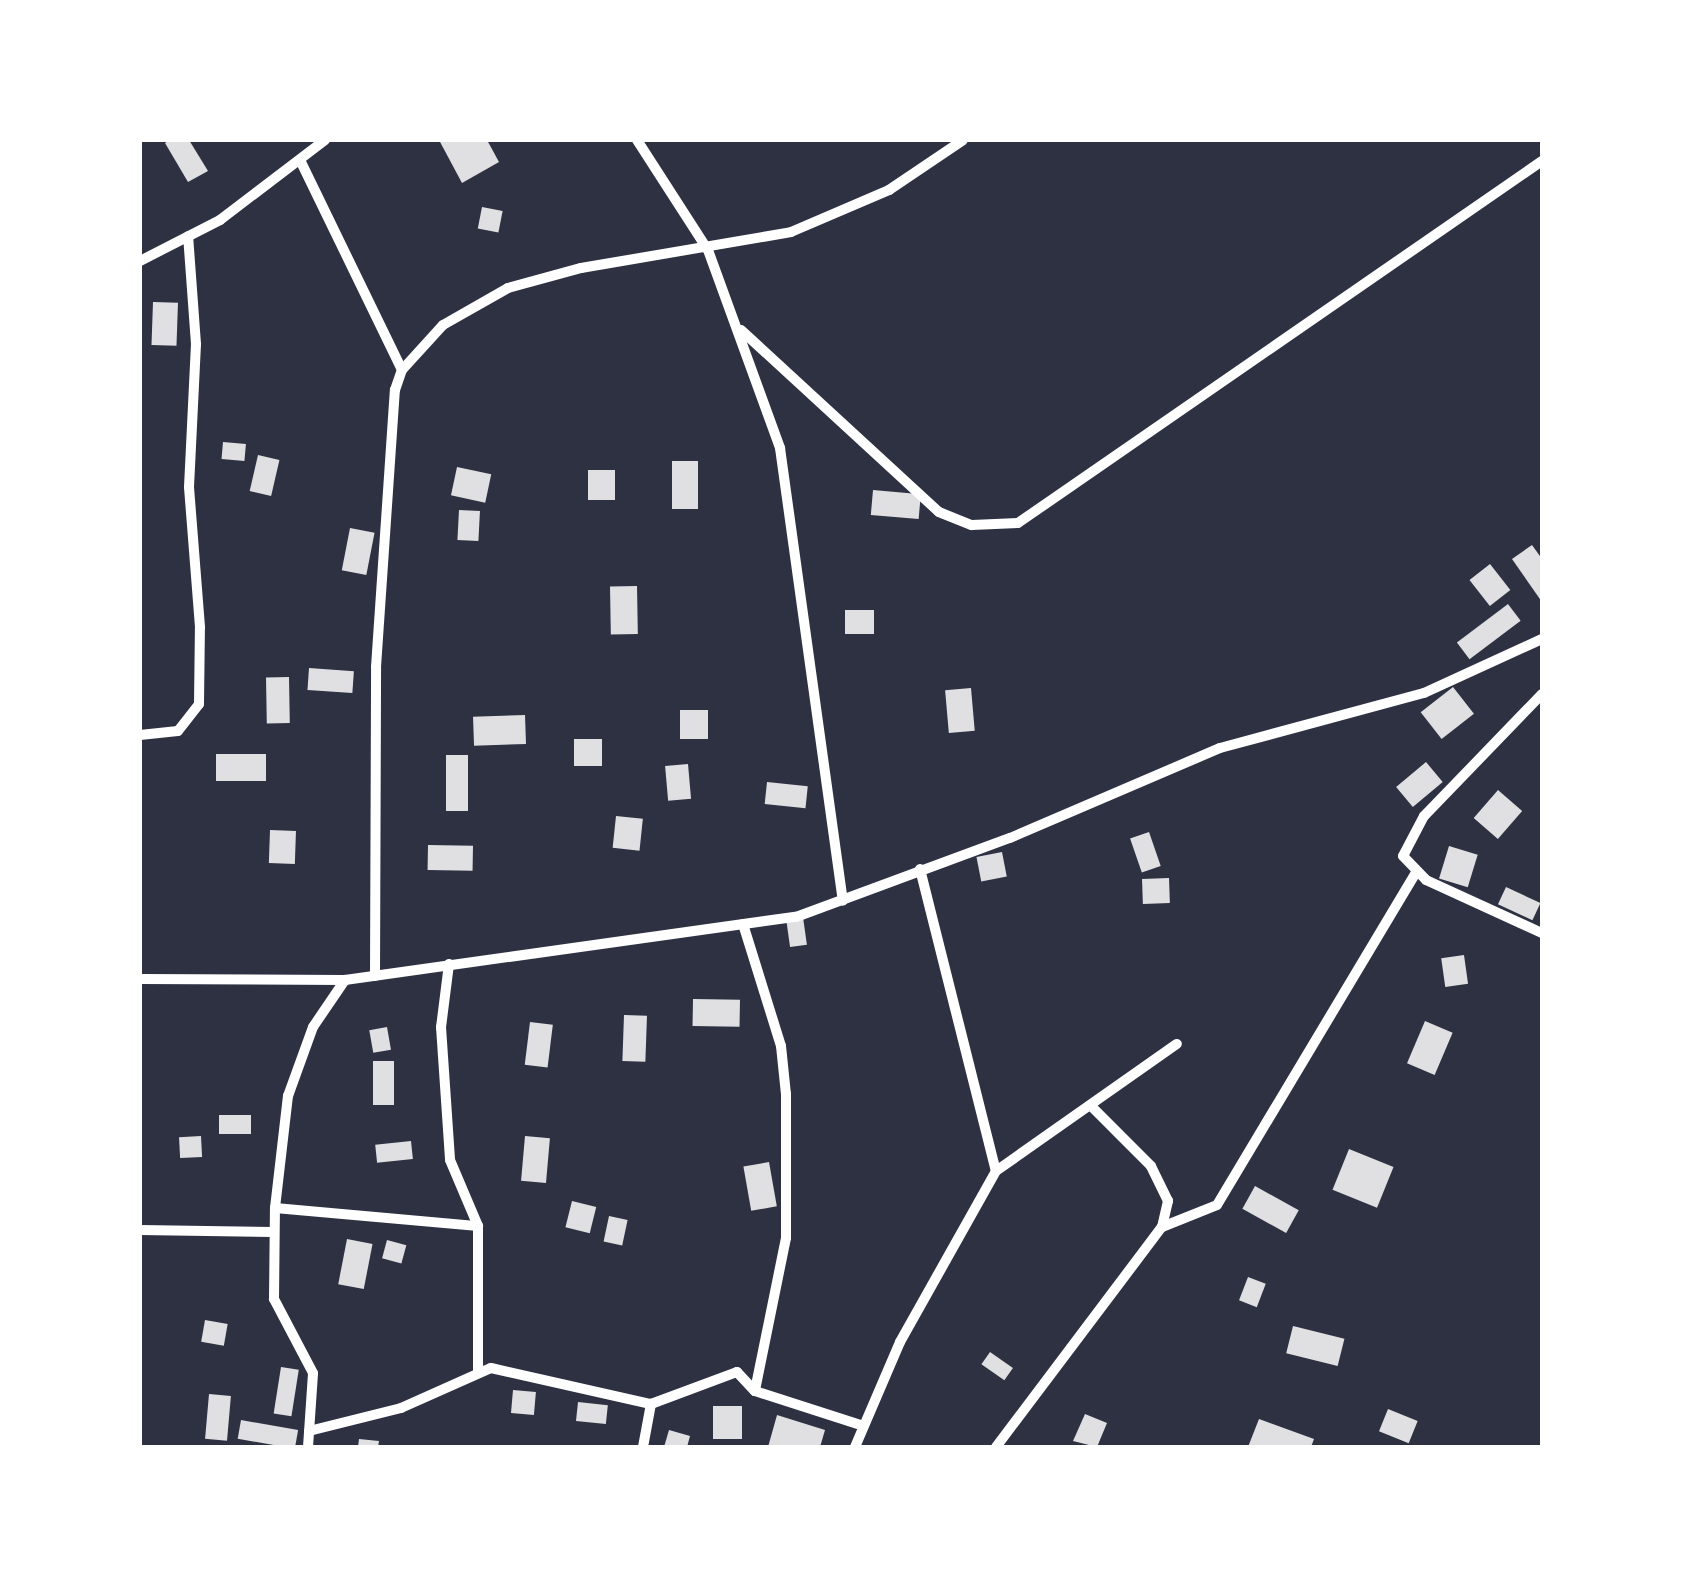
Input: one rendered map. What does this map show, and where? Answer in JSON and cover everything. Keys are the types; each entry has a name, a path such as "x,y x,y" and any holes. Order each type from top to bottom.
{"street":[{"path":"140,261 188,236 301,162 325,140"},
{"path":"638,140 708,250 741,330 787,486 843,901"},
{"path":"375,976 376,667 395,390 402,370 443,325 508,288 581,268 708,250 792,232 856,204 963,140"},
{"path":"741,330 939,512 972,526 1018,523 1542,161"},
{"path":"301,162 356,262 402,370"},
{"path":"140,736 178,730 199,704 200,626 188,487 196,344 188,236"},
{"path":"140,979 346,980 796,917 1010,838 1220,748 1424,694 1542,639"},
{"path":"1542,694 1410,836 1402,856 1416,873 1542,933"},
{"path":"920,869 996,1171"},
{"path":"1162,1227 1217,1205 1416,873"},
{"path":"744,924 781,1046 786,1094 786,1238 756,1391"},
{"path":"449,964 440,1026 450,1160 478,1226 478,1372"},
{"path":"308,1447 312,1363 274,1299 273,1232 288,1096 313,1026 346,980"},
{"path":"855,1447 900,1342 996,1171 1092,1107 1176,1044"},
{"path":"996,1447 1162,1227 1168,1200 1151,1166 1092,1107"},
{"path":"275,1208 478,1226"},
{"path":"140,1230 273,1232"},
{"path":"309,1431 402,1408 478,1372 500,1369 651,1404 736,1372 756,1391 862,1425"},
{"path":"643,1447 651,1404"}],"building":[{"path":"189,140 208,171 188,182 165,143"},
{"path":"439,140 487,140 499,162 462,183"},
{"path":"482,207 503,211 498,233 478,229"},
{"path":"153,302 178,303 176,346 151,345"},
{"path":"223,442 246,444 244,461 222,459"},
{"path":"258,455 279,460 271,496 250,491"},
{"path":"672,461 698,461 698,509 672,509"},
{"path":"457,467 491,474 485,503 451,495"},
{"path":"588,470 615,470 615,500 588,500"},
{"path":"873,490 921,494 919,519 871,515"},
{"path":"459,510 480,511 478,541 457,540"},
{"path":"350,528 375,533 366,575 342,570"},
{"path":"1532,545 1542,559 1542,602 1512,559"},
{"path":"1490,564 1510,590 1490,606 1470,580"},
{"path":"610,586 637,586 638,634 611,634"},
{"path":"1508,604 1521,621 1470,659 1457,643"},
{"path":"845,610 874,610 874,634 845,634"},
{"path":"309,668 354,671 352,693 307,690"},
{"path":"266,677 289,677 290,723 267,723"},
{"path":"1453,687 1474,714 1442,739 1421,712"},
{"path":"971,688 975,731 949,733 945,690"},
{"path":"680,710 708,710 708,739 680,739"},
{"path":"525,715 526,744 474,746 473,717"},
{"path":"574,739 602,739 602,766 574,766"},
{"path":"216,754 266,754 266,781 216,781"},
{"path":"446,755 468,755 468,811 446,811"},
{"path":"1426,762 1443,782 1413,807 1396,787"},
{"path":"688,764 691,799 668,801 665,766"},
{"path":"767,782 808,786 805,808 765,804"},
{"path":"1498,790 1522,811 1498,839 1474,818"},
{"path":"616,816 643,819 640,851 613,848"},
{"path":"270,830 296,831 295,864 269,863"},
{"path":"1149,832 1161,866 1142,873 1130,839"},
{"path":"428,845 473,846 473,871 428,870"},
{"path":"1449,846 1478,855 1468,887 1439,879"},
{"path":"1002,852 1007,877 981,882 976,857"},
{"path":"1169,878 1170,903 1143,904 1142,879"},
{"path":"1506,887 1540,903 1532,920 1498,904"},
{"path":"803,917 807,945 790,947 786,919"},
{"path":"1464,955 1468,984 1445,987 1441,958"},
{"path":"693,999 740,1000 740,1027 693,1026"},
{"path":"624,1015 647,1016 645,1062 622,1061"},
{"path":"1425,1021 1453,1033 1435,1075 1407,1063"},
{"path":"530,1022 553,1025 548,1067 525,1065"},
{"path":"387,1027 391,1050 373,1053 369,1030"},
{"path":"373,1061 394,1061 394,1105 373,1105"},
{"path":"219,1115 251,1115 251,1134 219,1134"},
{"path":"201,1136 202,1157 180,1158 179,1137"},
{"path":"525,1136 550,1138 546,1183 521,1181"},
{"path":"411,1141 413,1159 377,1163 375,1145"},
{"path":"1349,1149 1394,1167 1377,1208 1333,1190"},
{"path":"769,1162 777,1206 751,1211 743,1167"},
{"path":"1255,1186 1299,1210 1286,1233 1242,1209"},
{"path":"572,1201 596,1207 590,1233 565,1227"},
{"path":"609,1216 628,1220 622,1245 604,1241"},
{"path":"347,1239 373,1244 364,1289 338,1284"},
{"path":"387,1240 406,1245 401,1264 382,1258"},
{"path":"1248,1277 1266,1284 1257,1307 1239,1300"},
{"path":"205,1320 228,1324 224,1346 201,1342"},
{"path":"1293,1326 1344,1339 1338,1366 1286,1353"},
{"path":"990,1352 1013,1368 1004,1380 981,1364"},
{"path":"281,1367 299,1370 291,1416 274,1413"},
{"path":"513,1390 536,1392 534,1415 511,1413"},
{"path":"209,1394 231,1396 227,1441 205,1439"},
{"path":"578,1402 608,1405 606,1424 576,1421"},
{"path":"713,1406 742,1406 742,1439 713,1439"},
{"path":"1388,1409 1418,1421 1409,1443 1379,1431"},
{"path":"1085,1414 1107,1423 1097,1447 1073,1441"},
{"path":"777,1415 825,1430 820,1447 768,1447"},
{"path":"1259,1419 1314,1439 1311,1447 1248,1447"},
{"path":"241,1420 298,1430 295,1447 238,1439"},
{"path":"669,1430 690,1436 687,1447 664,1447"},
{"path":"359,1439 379,1441 378,1447 358,1447"}]}
